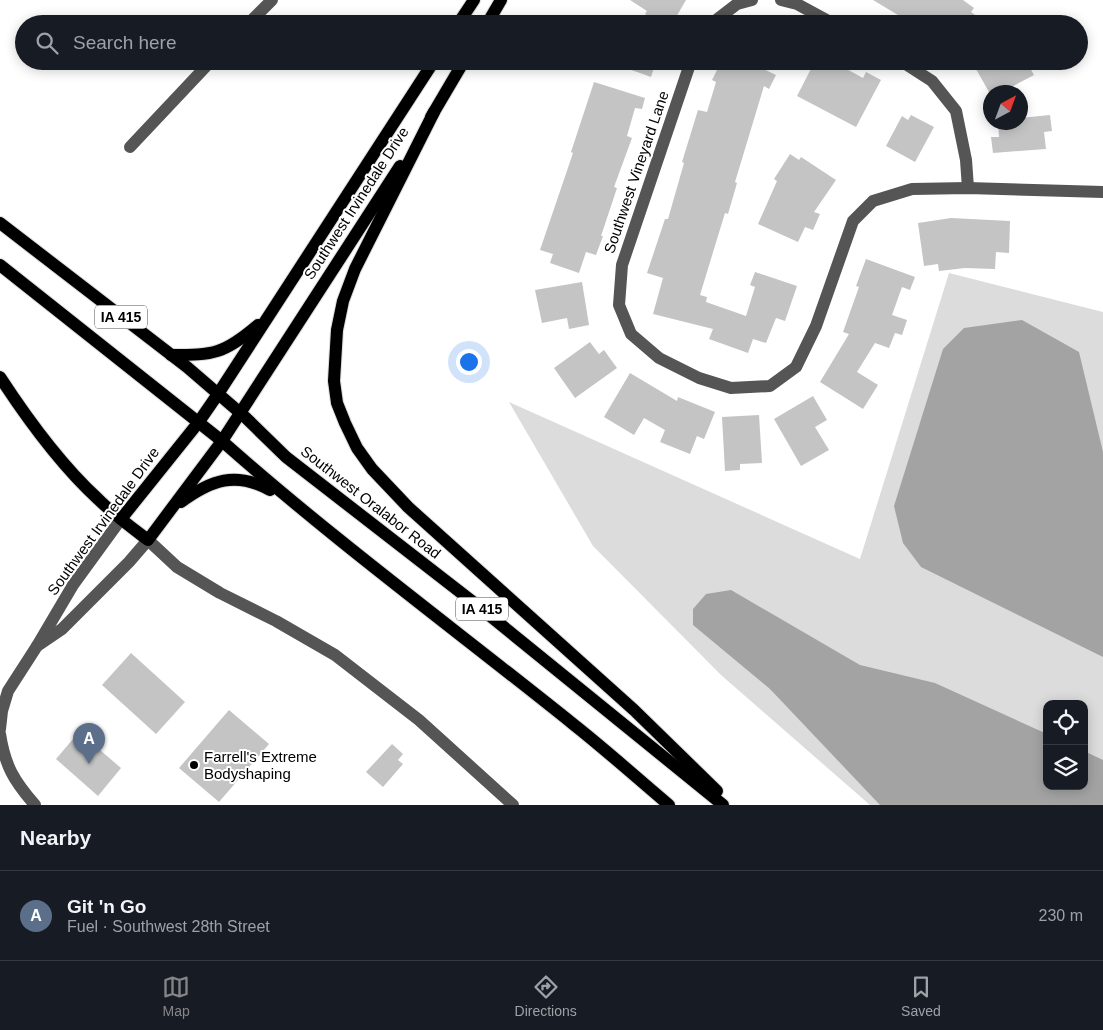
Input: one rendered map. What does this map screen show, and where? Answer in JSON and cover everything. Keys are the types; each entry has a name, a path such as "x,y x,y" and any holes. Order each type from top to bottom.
{"main road":[{"path":"464,15 474,0"},
{"path":"493,15 502,0"},
{"name":"Southwest Irvinedale Drive","path":"121,519 198,423 218,394 428,70"},
{"name":"Southwest Irvinedale Drive","path":"148,540 222,441 434,112 459,70"},
{"path":"434,112 355,269 343,301 337,330 334,381 337,403 345,424 357,448 372,469 408,507 634,710 731,805"},
{"name":"Southwest Oralabor Road","path":"0,223 170,355 240,413 286,457 442,577 723,805"},
{"name":"IA 415","path":"0,265 222,441 297,505 575,725 668,805"},
{"path":"170,355 215,353 238,342 269,315"},
{"path":"0,377 60,459 97,498 148,540"},
{"path":"169,512 202,488 217,481 232,479 260,484 297,505"}],"street":[{"path":"257,15 272,0"},
{"path":"723,15 737,4 752,0"},
{"path":"781,0 797,4 817,15"},
{"path":"130,147 203,70"},
{"name":"Southwest Vineyard Lane","path":"688,70 622,265 618,305 631,334 659,358 699,378 731,388 770,386 796,367 816,326 853,221 873,201 912,190 968,188 1103,192"},
{"path":"915,70 932,81 956,111 966,160 968,188"},
{"name":"Southwest Irvinedale Drive","path":"37,646 73,585 121,519"},
{"path":"148,540 178,567 220,593 276,621 335,655 419,720 513,805"},
{"name":"Southwest Irvinedale Drive","path":"37,646 62,629 148,540"},
{"path":"0,729 2,711 8,691 37,646"},
{"path":"0,734 3,751 10,770 19,786 36,805"}],"shaded area":[{"path":"949,273 1103,312 1103,805 870,805 721,675 593,546 509,402 860,559"},
{"path":"1022,320 1079,352 1103,452 1103,657 921,567 903,543 894,506 943,349 964,328"},
{"path":"731,590 860,665 935,683 1043,732 1043,790 1088,790 1088,753 1103,760 1103,805 880,805 770,689 693,625 693,609 706,594"}],"building":[{"path":"630,0 686,0 677,15 646,15 645,14 647,11"},
{"path":"873,0 963,0 974,8 971,12 975,15 898,15"},
{"path":"632,70 653,70 651,77"},
{"path":"717,70 766,70 776,75 769,89 764,86 735,182 737,183 728,214 725,213 700,295 707,297 706,302 746,316 755,287 750,285 755,272 797,286 785,321 776,318 766,343 753,339 748,353 709,339 713,329 653,314 663,278 647,273 665,219 668,219 684,163 682,162 698,110 707,112 716,82 712,80"},
{"path":"810,70 848,70 863,78 866,72 881,80 856,127 797,96"},
{"path":"977,70 1031,70 1034,75 1015,85 985,85"},
{"path":"594,82 645,98 642,109 635,108 627,136 632,138 614,187 617,188 596,255 586,252 579,273 550,263 553,254 540,250 573,153 571,152"},
{"path":"911,115 934,127 915,162 886,146 902,116 908,120"},
{"path":"1050,115 1052,131 1044,132 1046,149 993,153 991,137 999,137 999,130 1028,130 1028,117"},
{"path":"790,154 799,160 801,157 836,180 814,212 820,214 813,230 805,227 798,242 758,224 777,181 774,179"},
{"path":"951,218 1010,221 1009,253 996,252 995,269 965,268 939,271 938,264 924,266 918,223"},
{"path":"866,259 915,277 910,290 902,287 892,315 907,320 902,335 895,333 889,348 875,343 857,372 878,385 863,409 820,382 849,334 843,332 859,287 856,286"},
{"path":"582,282 589,325 569,329 567,318 542,323 535,290"},
{"path":"590,342 599,354 604,350 617,368 575,398 554,368"},
{"path":"630,373 677,401 678,397 715,412 704,439 697,436 690,454 660,442 665,430 644,418 634,435 604,417"},
{"path":"813,396 827,420 815,427 829,450 801,466 774,419"},
{"path":"759,415 762,463 740,464 740,470 725,471 722,417"},
{"path":"131,653 185,702 156,734 102,685"},
{"path":"229,710 269,744 219,802 179,768"},
{"path":"79,732 121,768 98,796 56,759"},
{"path":"392,744 403,754 398,760 403,764 383,787 366,772"}],"place":[{"name":"Git 'n Go","path":"89,764"},
{"name":"Farrell's Extreme Bodyshaping","path":"194,765"}]}
